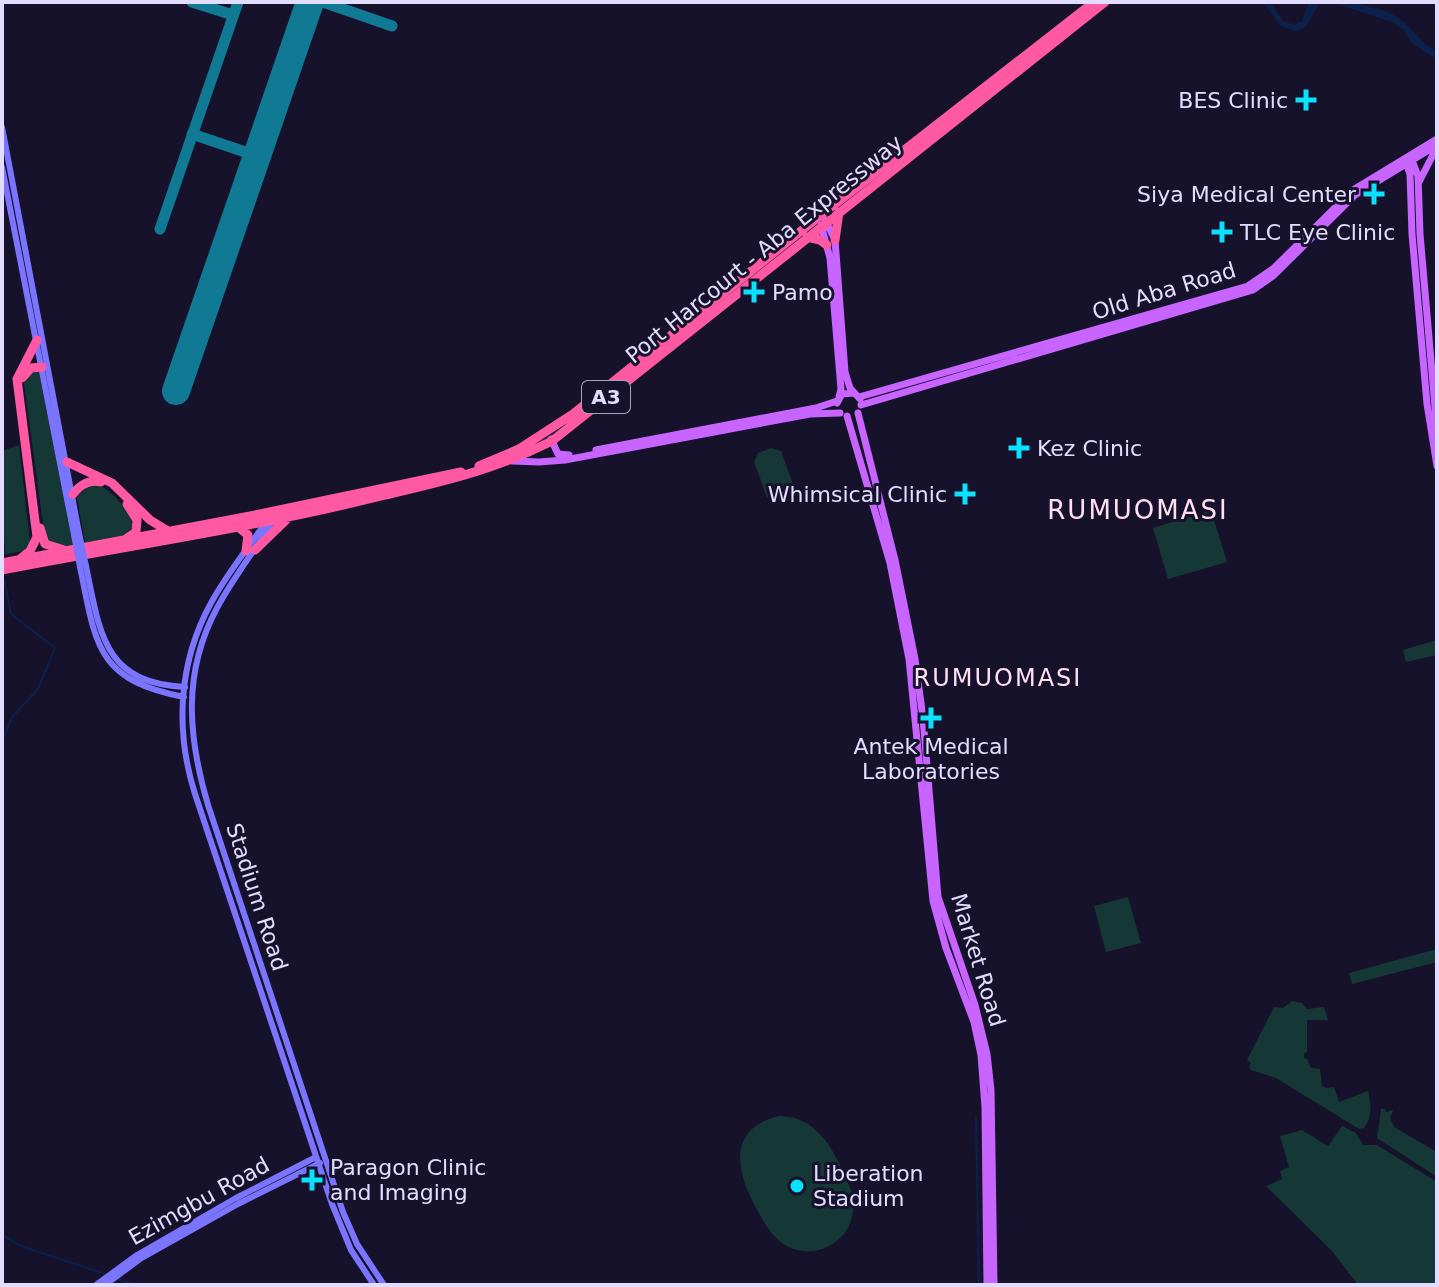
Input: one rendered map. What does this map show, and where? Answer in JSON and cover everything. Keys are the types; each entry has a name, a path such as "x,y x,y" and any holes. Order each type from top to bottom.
{"highway":[{"name":"Port Harcourt - Aba Expressway","path":"2,563 456,473 550,436 1094,2"},
{"name":"Port Harcourt - Aba Expressway","path":"2,570 290,517 458,479 512,461 550,436 807,237 821,220 839,211 1105,2"},
{"path":"807,237 831,242 839,211"},
{"path":"16,561 36,542 17,379 37,340"},
{"path":"42,367 27,370 22,380 40,530 45,544 67,551"},
{"path":"67,462 112,483 150,520 168,531"},
{"path":"73,494 80,486 93,481 104,482 116,491 137,520 136,532 125,539"},
{"path":"250,551 290,517"},
{"path":"237,526 248,535 250,551"}],"main road":[{"path":"2,127 73,494 77,534"},
{"name":"Old Aba Road","path":"858,402 1248,286 1274,268 1353,190 1437,139"},
{"path":"1437,146 1414,183 1414,255 1427,404 1437,466"},
{"name":"Old Aba Road","path":"858,402 1253,290 1276,274 1355,195 1408,159 1437,146"},
{"path":"1408,159 1414,183 1437,430"},
{"path":"2,167 77,534 94,634 108,662 130,680 192,698"},
{"path":"1396,170 1414,183"},
{"name":"Market Road","path":"821,220 831,242 845,372 858,402 916,667 938,897 975,1005 987,1054 992,1118 994,1285"},
{"name":"Market Road","path":"831,242 841,389 838,399 890,563 908,651 920,746 933,901 946,948 974,1022 981,1055 987,1285"},
{"path":"512,461 565,460 810,414 844,414 858,402 846,392 838,399 816,408 566,456 556,451 550,436"},
{"name":"Stadium Road","path":"269,521 215,611 202,644 192,688 193,746 205,795 351,1250 374,1285"},
{"name":"Stadium Road","path":"250,551 204,616 193,646 183,687 183,745 189,776 321,1159 349,1229 384,1285"},
{"path":"83,567 99,627 114,659 125,670 144,680 192,688"},
{"name":"Ezimgbu Road","path":"96,1285 106,1282 119,1270 236,1198 321,1159"}],"green space":[{"path":"37,371 73,546 66,547 45,539 24,383 31,372"},
{"path":"19,445 30,542 23,551 2,555 2,451"},
{"path":"771,448 781,451 794,487 790,493 779,498 767,497 754,462 758,453"},
{"path":"98,485 120,502 133,527 123,535 85,543 77,497 85,489"},
{"path":"1211,510 1227,562 1168,579 1153,528"},
{"path":"1437,640 1437,655 1406,662 1403,650"},
{"path":"1128,897 1141,943 1106,952 1094,906"},
{"path":"1437,949 1437,962 1352,984 1349,973"},
{"path":"1292,1001 1302,1003 1307,1009 1324,1007 1328,1020 1307,1020 1307,1052 1304,1058 1311,1068 1320,1069 1322,1086 1334,1087 1339,1102 1368,1091 1370,1115 1364,1128 1359,1129 1276,1078 1249,1067 1251,1063 1247,1060 1274,1007 1283,1008"},
{"path":"1381,1109 1386,1112 1393,1110 1390,1118 1394,1127 1437,1152 1437,1177 1377,1138"},
{"path":"779,1116 794,1118 817,1131 834,1153 852,1192 853,1211 848,1228 837,1241 820,1250 802,1251 776,1238 759,1213 743,1177 740,1164 744,1140 751,1130"},
{"path":"1342,1126 1356,1133 1363,1145 1377,1145 1437,1182 1437,1285 1358,1285 1332,1251 1266,1186 1282,1179 1280,1171 1289,1167 1280,1136 1302,1130 1328,1146"}],"water":[{"path":"1263,2 1270,2 1283,21 1295,25 1302,21 1309,2 1320,2 1306,27 1295,31 1281,26"},
{"path":"1331,2 1362,5 1393,15 1437,52 1437,60 1412,43 1403,29 1392,22"}],"waterway":[{"path":"4,544 5,555"},
{"path":"2,741 12,717 38,689 55,648 11,614 4,579"},
{"path":"976,1116 979,1285"},
{"path":"2,1234 18,1245 105,1274"},
{"path":"118,1279 136,1285"}],"taxiway":[{"path":"192,2 233,15"},
{"path":"160,229 238,2"},
{"path":"323,2 392,26"},
{"path":"192,134 257,156"}],"runway":[{"path":"176,391 310,2"}],"place":[{"name":"BES Clinic","path":"1306,100"},
{"name":"Siya Medical Center","path":"1374,194"},
{"name":"TLC Eye Clinic","path":"1222,232"},
{"name":"Pamo","path":"754,292"},
{"name":"Kez Clinic","path":"1019,448"},
{"name":"Whimsical Clinic","path":"965,494"},
{"name":"Antek Medical Laboratories","path":"931,718"},
{"name":"Paragon Clinic and Imaging","path":"312,1180"},
{"name":"Liberation Stadium","path":"797,1186"}],"district":[{"name":"RUMUOMASI","path":"1138,510"},
{"name":"RUMUOMASI","path":"998,678"}]}
